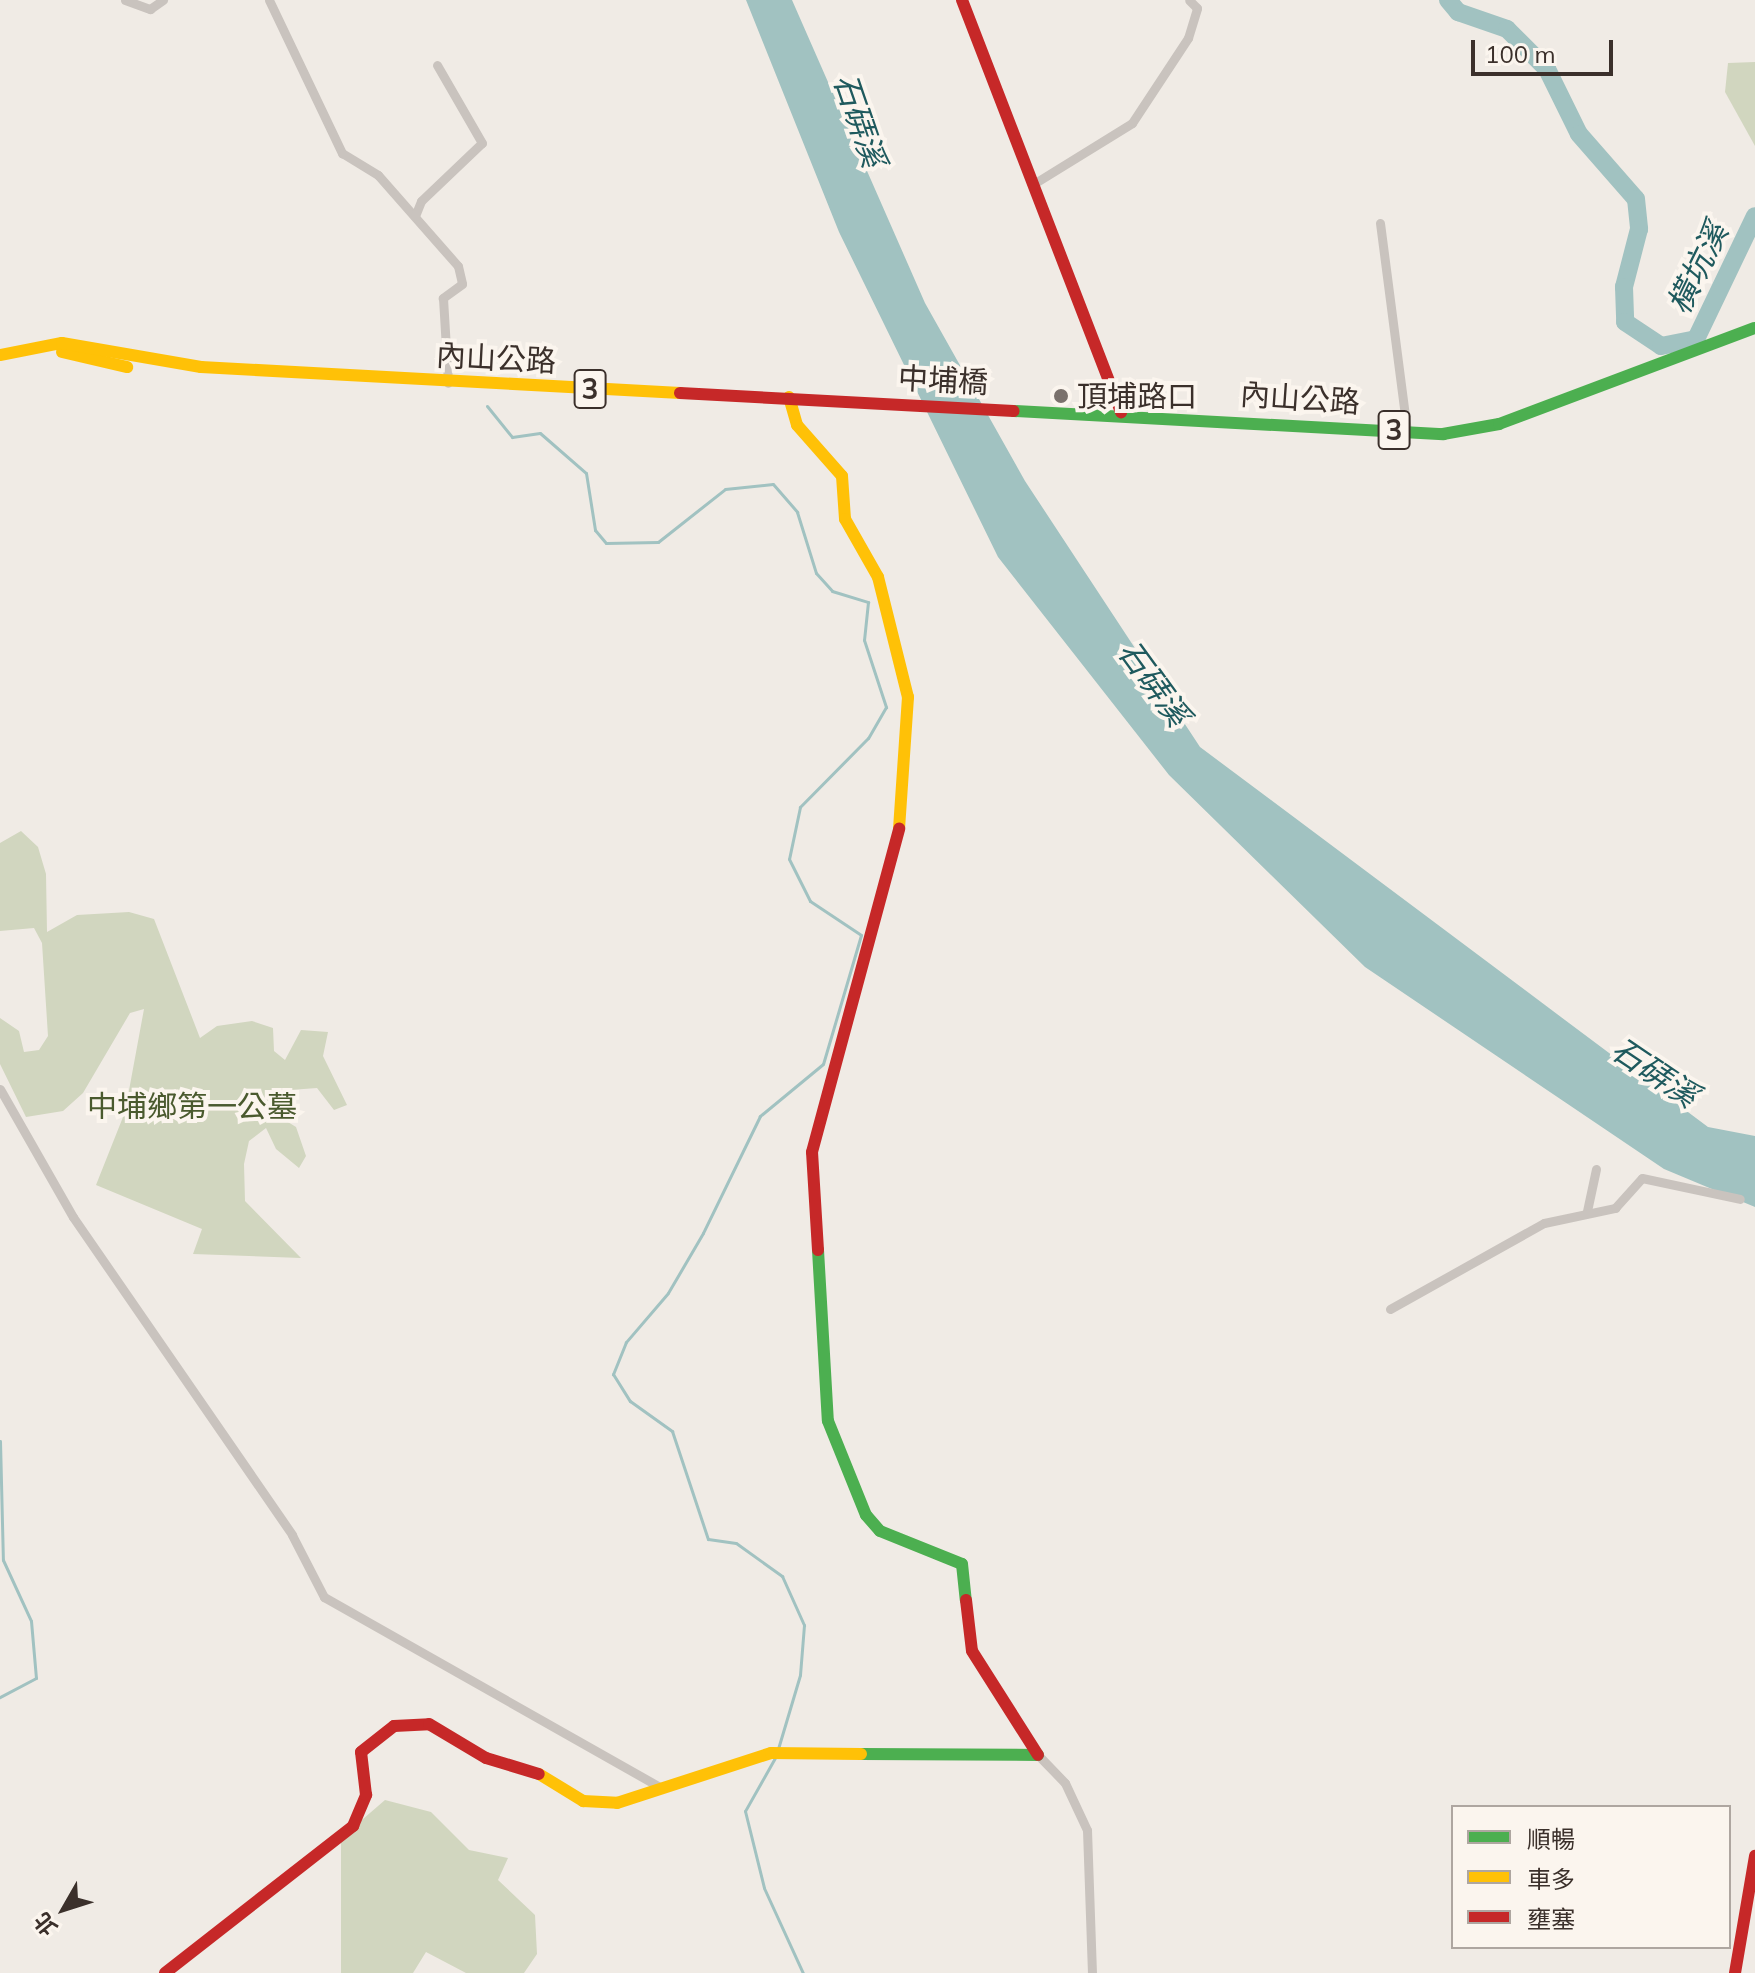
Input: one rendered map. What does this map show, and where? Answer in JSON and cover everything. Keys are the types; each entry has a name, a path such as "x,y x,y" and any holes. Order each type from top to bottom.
{"street":[{"path":"125,0 150,9 163,0"},
{"path":"269,0 342,153 378,175 458,266 462,284 443,298 448,383"},
{"path":"962,0 1121,412"},
{"path":"1035,183 1132,123 1188,38 1197,8 1189,0"},
{"path":"415,216 421,201 482,143 437,65"},
{"path":"1380,223 1407,431"},
{"name":"內山公路","path":"1015,410 1121,412 1464,432 1499,424 1755,328"},
{"name":"內山公路","path":"0,355 62,343 161,363 448,383 867,402"},
{"name":"內山公路","path":"0,365 47,351 191,376 298,379 313,372"},
{"path":"789,397 797,425 842,476 845,519 878,577 908,697 899,835 812,1152 828,1421 866,1515 880,1531 962,1564 972,1651 1038,1755 1065,1783 1087,1830 1092,1973"},
{"name":"中埔橋","path":"867,402 1015,410"},
{"path":"0,1089 73,1217 292,1535 324,1597 661,1788"},
{"path":"1587,1211 1596,1169"},
{"path":"1390,1309 1494,1246 1587,1211 1615,1208 1646,1177 1740,1199"},
{"path":"165,1973 353,1826 366,1795 361,1752 394,1726 429,1724 583,1801 617,1803 777,1753 1038,1755"},
{"path":"1735,1973 1755,1856"}],"green space":[{"path":"1755,62 1755,146 1725,92 1728,63"},
{"name":"中埔鄉第一公墓","path":"21,831 38,847 46,874 47,932 77,915 129,912 154,919 200,1038 217,1026 252,1021 273,1028 274,1051 285,1060 301,1030 328,1032 323,1056 347,1105 334,1110 317,1088 277,1091 270,1111 296,1127 306,1156 299,1168 276,1149 266,1128 249,1141 244,1164 245,1201 301,1258 193,1254 202,1229 96,1185 125,1112 144,1009 130,1013 83,1093 63,1111 26,1117 0,1064 0,1018 19,1031 24,1052 39,1050 48,1036 42,943 34,928 0,931 0,843"},
{"path":"385,1800 431,1812 469,1850 508,1858 498,1880 535,1915 537,1954 524,1973 466,1973 426,1952 413,1973 341,1973 341,1838"}],"water":[{"name":"石硦溪","path":"746,0 792,0 925,303 1025,481 1200,747 1708,1127 1755,1136 1755,1207 1664,1169 1365,967 1169,775 998,557 839,232"}],"waterway":[{"name":"橫坑溪","path":"1448,0 1458,12 1507,29 1547,69 1579,134 1636,199 1639,229 1624,287 1625,322 1661,346 1696,339 1755,216"},
{"path":"487,406 512,437 540,433 586,473 595,530 606,543 658,542 725,489 773,484 797,512 816,573 832,591 868,602 864,640 886,707 868,738 800,807 789,859 810,901 861,935 823,1064 760,1116 703,1233 668,1293 626,1342 613,1374 630,1401 672,1431 708,1539 736,1543 782,1576 804,1625 800,1675 778,1749"},
{"path":"0,1441 3,1560 31,1621 36,1678 0,1697"},
{"path":"776,1756 745,1811 764,1888 803,1973"}],"traffic: fast":[{"path":"1014,411 1443,434 1499,424 1755,328"},
{"path":"818,1250 828,1421 866,1515 880,1531 962,1564 966,1600"},
{"path":"861,1754 1038,1755"}],"traffic: slow":[{"path":"0,355 62,343 201,367 680,393"},
{"path":"62,352 127,367"},
{"path":"789,397 797,425 842,476 845,519 878,577 908,697 899,829"},
{"path":"539,1774 583,1801 617,1803 771,1753 861,1754"}],"traffic: jam":[{"path":"962,0 1121,412"},
{"path":"680,393 1014,411"},
{"path":"818,1250 812,1152 899,829"},
{"path":"966,1600 972,1651 1038,1755"},
{"path":"165,1973 353,1826 366,1795 361,1752 394,1726 429,1724 486,1758 539,1774"},
{"path":"1735,1973 1755,1856"}],"place":[{"name":"頂埔路口","path":"1061,396"}]}
